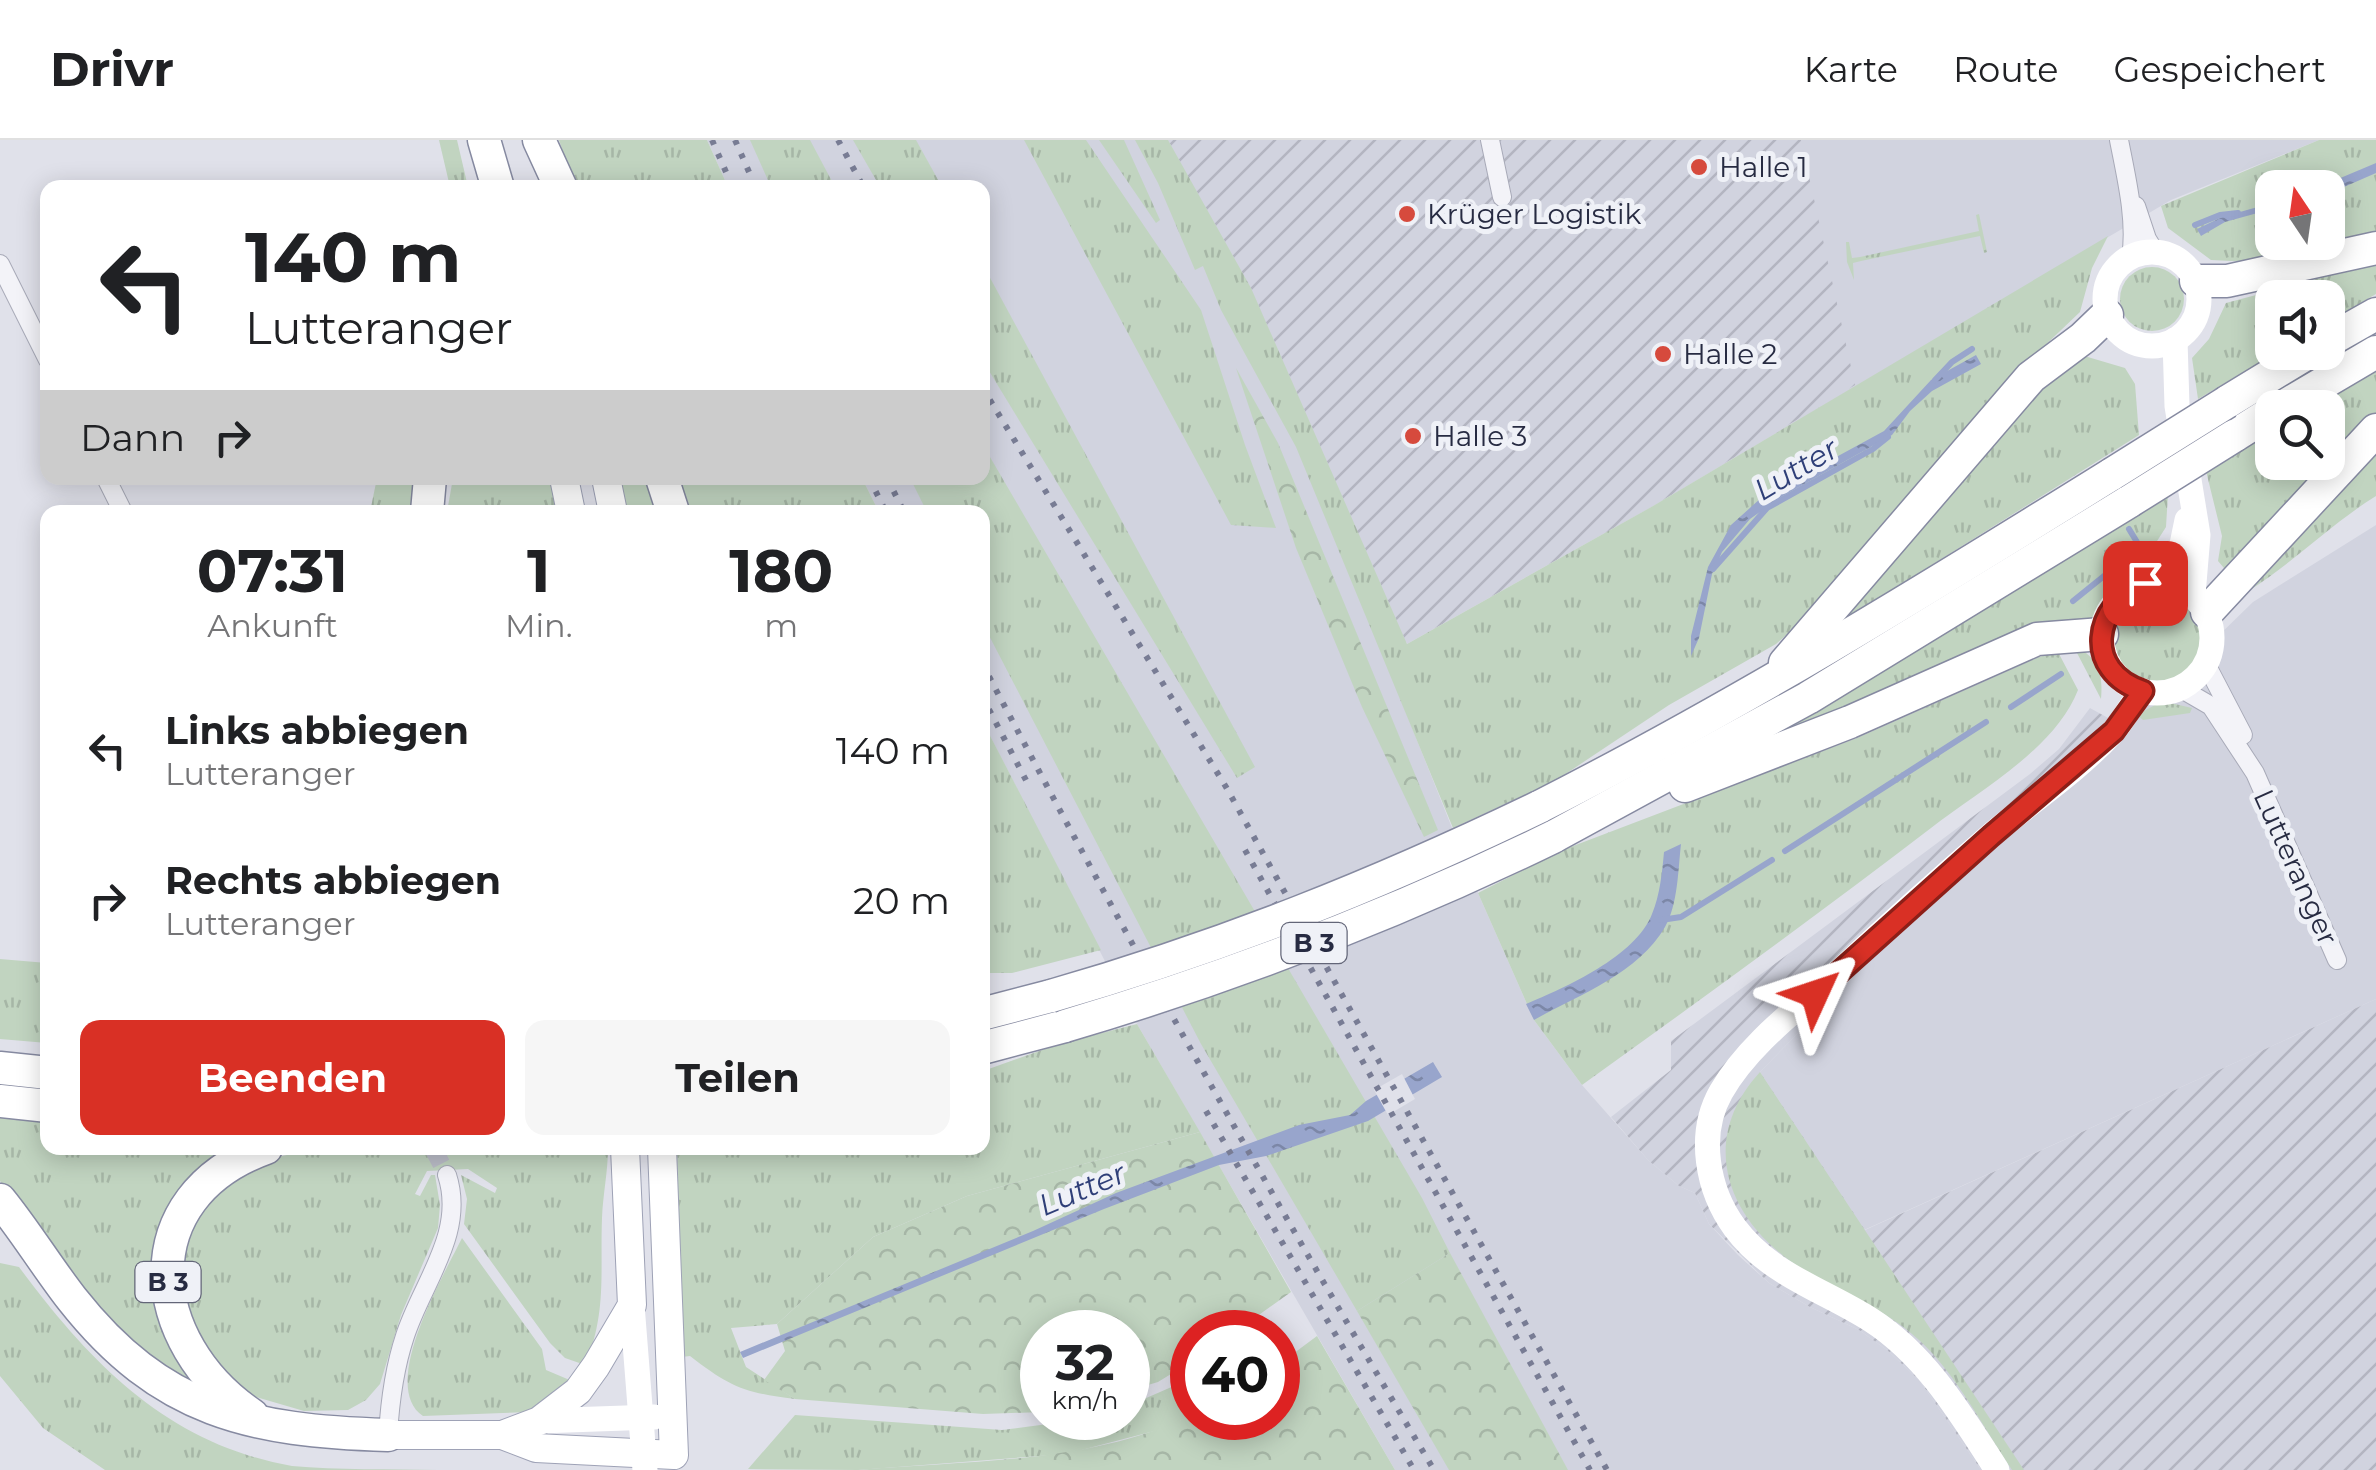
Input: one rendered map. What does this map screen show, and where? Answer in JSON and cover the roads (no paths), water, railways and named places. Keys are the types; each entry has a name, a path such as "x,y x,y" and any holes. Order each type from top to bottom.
{"highway":[{"path":"484,140 496,180"},
{"path":"526,140 538,180"},
{"path":"539,140 558,180"},
{"path":"2196,281 2227,280 2376,248"},
{"path":"2345,331 2376,314"},
{"path":"1768,683 2031,376 2084,338 2107,315"},
{"path":"2312,390 2376,352"},
{"name":"B 3","path":"990,1012 1281,922 1389,878 1546,822 1614,807 1740,738 2121,488 2227,402 2279,370"},
{"name":"B 3","path":"990,1046 1202,984 1418,901 1674,738 1859,630 2121,488 2255,423"},
{"path":"2200,604 2376,430"},
{"name":"B 3","path":"1740,738 1859,630"},
{"path":"1614,807 1771,754 2037,639 2102,634"},
{"path":"990,993 1039,999"},
{"path":"0,1068 40,1071"},
{"path":"0,1101 40,1105"},
{"name":"B 3","path":"251,1155 224,1168 192,1200 174,1238 168,1285 177,1330 195,1360 225,1394 264,1423"},
{"name":"B 3","path":"0,1200 74,1301 118,1348 182,1396 214,1410 302,1431 388,1435"}],"main road":[{"path":"625,1155 632,1305"},
{"name":"B 3","path":"502,1435 536,1448 644,1463 676,1463 662,1155"},
{"name":"B 3","path":"388,1435 502,1435 539,1421 563,1405 584,1383 632,1305"}],"street":[{"path":"1490,140 1502,197"},
{"path":"2119,140 2130,197 2140,212 2147,239 2143,254"},
{"path":"2143,254 2183,263 2196,281 2196,315 2188,330 2175,340 2148,346 2123,337 2107,315 2104,298 2108,280 2118,265 2143,254"},
{"path":"0,264 40,344"},
{"path":"2175,340 2176,406 2198,535 2200,604 2213,638 2206,664 2180,688 2143,691 2118,677 2107,662 2102,634 2115,601 2145,583 2163,582 2200,604"},
{"path":"2148,346 2163,385 2189,494 2180,554 2163,582"},
{"name":"Lutteranger","path":"2206,664 2240,727 2254,773 2337,960"},
{"path":"2096,748 2118,677"},
{"name":"Lutteranger","path":"2180,688 2211,706 2254,773"},
{"path":"1998,1470 1943,1391 1904,1346 1872,1321 1791,1278 1736,1230 1712,1182 1710,1127 1722,1091 1755,1049 1954,868 2096,748 2114,731 2143,691"},
{"path":"388,1435 392,1380 400,1350 452,1222 453,1202 447,1175"},
{"path":"632,1305 644,1463"},
{"name":"B 3","path":"539,1421 672,1417"}],"water":[{"path":"2376,163 2376,173 2345,187 2345,176"},
{"path":"2255,208 2255,214 2225,222 2201,236 2197,229"},
{"path":"1976,355 1981,364 1932,391 1892,435 1781,497 1750,519 1722,552 1712,574 1699,638 1691,656 1691,636 1708,567 1731,525 1761,498 1884,431 1931,380"},
{"path":"1681,844 1673,908 1653,943 1606,982 1534,1020 1526,1004 1598,969 1644,929 1657,899 1664,852"},
{"path":"1433,1062 1442,1077 1368,1121 1266,1156 1219,1165 743,1358 740,1352 1116,1193 1299,1125 1350,1115 1366,1101"}],"waterway":[{"path":"2195,225 2238,213"},
{"path":"1935,380 1972,349"},
{"name":"Lutter","path":"1713,569 1767,508 1888,437"},
{"path":"2073,601 2140,547 2129,529"},
{"path":"2011,707 2061,674"},
{"path":"1785,851 1986,722"},
{"path":"1661,920 1681,917 1772,860"}],"tunnel":[{"path":"437,1155 447,1175"}],"railway":[{"path":"712,140 730,180"},
{"path":"735,140 752,180"},
{"path":"838,140 860,180"},
{"path":"990,400 1226,787 1607,1470"},
{"path":"872,485 882,505"},
{"path":"890,485 900,505"},
{"path":"990,678 1202,1070 1434,1470"},
{"path":"990,711 1029,786"},
{"path":"1245,850 1590,1470"},
{"path":"1206,1111 1414,1470"}],"place":[{"name":"Halle 1","path":"1699,167"},
{"name":"Krüger Logistik","path":"1407,214"},
{"name":"Halle 2","path":"1663,354"},
{"name":"Halle 3","path":"1413,436"}]}
